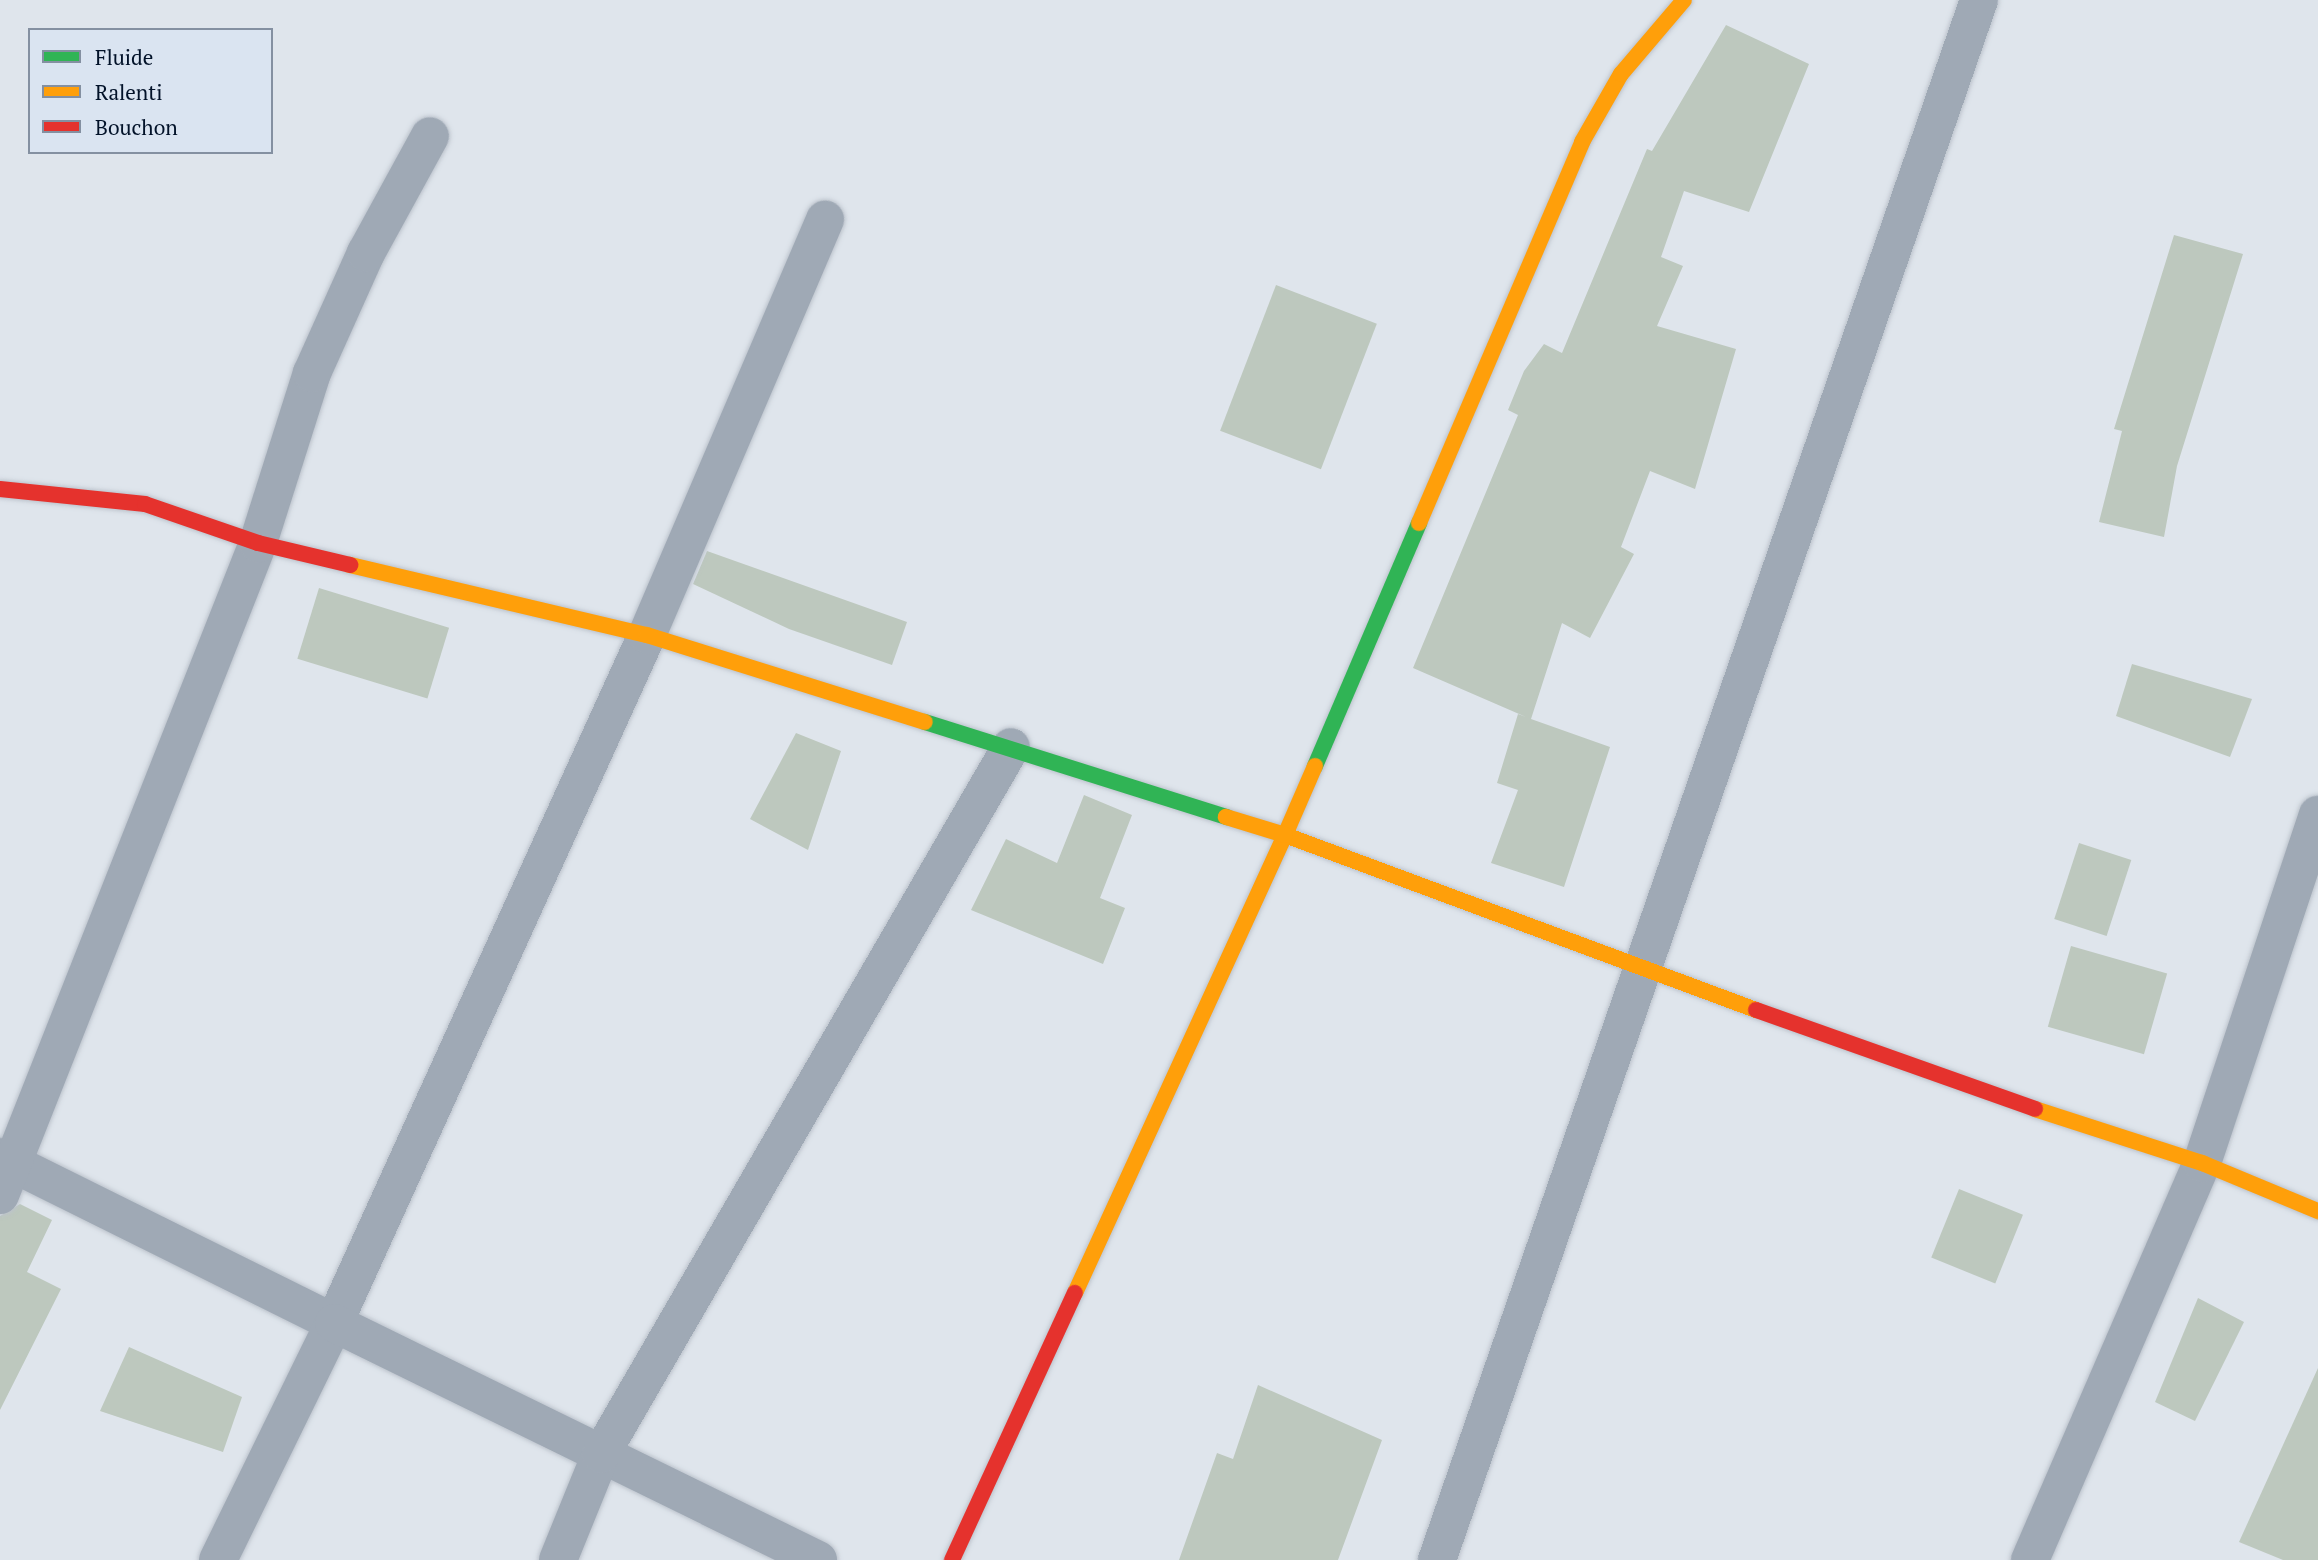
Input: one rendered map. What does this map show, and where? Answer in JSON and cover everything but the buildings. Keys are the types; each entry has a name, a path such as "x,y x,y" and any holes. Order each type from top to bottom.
{"street":[{"path":"953,1560 1285,835 1582,142 1621,74 1684,0"},
{"path":"1437,1560 1979,0"},
{"path":"430,136 366,253 312,373 258,543 4,1172 334,1323 818,1560"},
{"path":"218,1560 334,1323 646,635 825,220"},
{"path":"0,489 145,504 258,543 646,635 1011,747 1285,835 1644,964 1948,1081 2202,1163 2318,1211"},
{"path":"558,1560 601,1454 1011,747"},
{"path":"2030,1560 2202,1163 2318,815"}],"traffic: fast":[{"path":"1315,766 1419,523"},
{"path":"925,722 1226,817"}],"traffic: slow":[{"path":"1419,523 1582,142 1621,74 1684,0"},
{"path":"350,565 647,635 925,722"},
{"path":"1315,766 1285,835 1756,1010"},
{"path":"1075,1293 1285,835 1226,817"},
{"path":"2035,1109 2202,1163 2318,1211"}],"traffic: jam":[{"path":"0,489 145,504 258,543 350,565"},
{"path":"1756,1010 2035,1109"},
{"path":"952,1560 1075,1293"}]}
